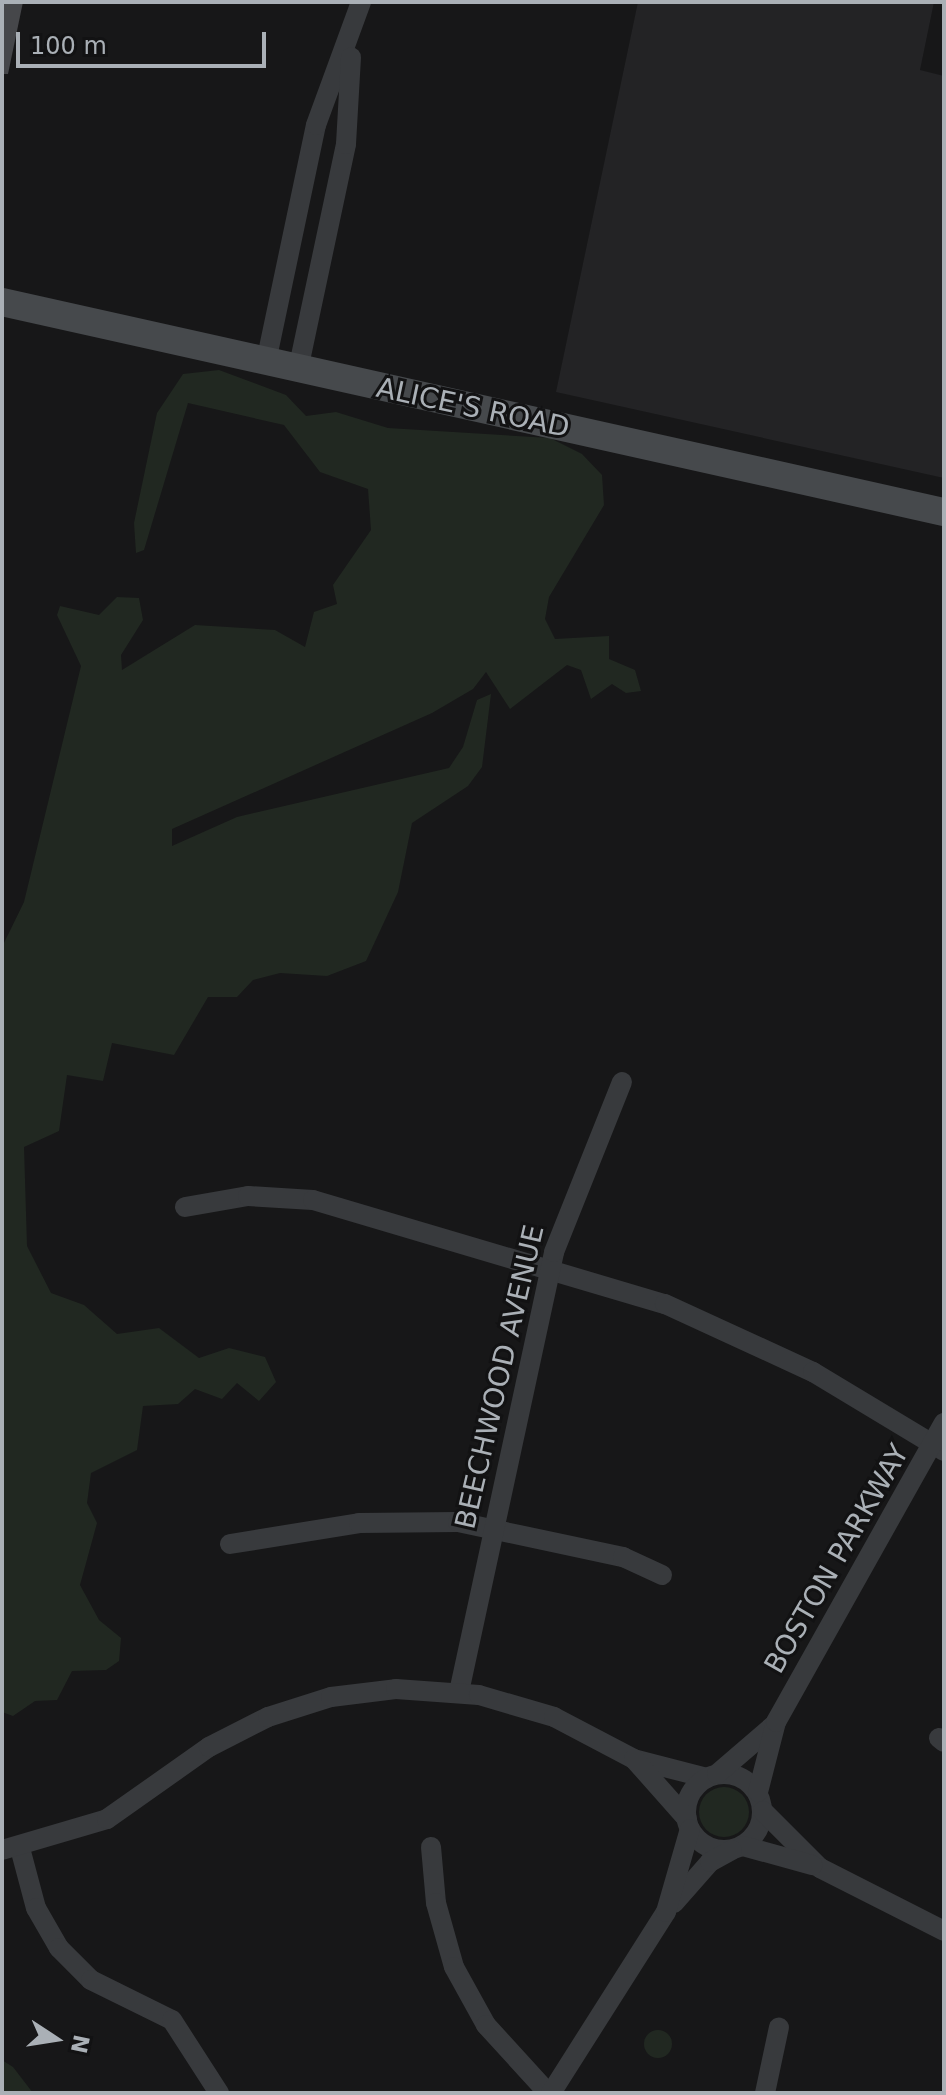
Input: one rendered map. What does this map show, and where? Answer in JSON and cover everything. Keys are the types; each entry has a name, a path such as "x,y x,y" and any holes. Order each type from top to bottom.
{"main road":[{"name":"ALICE'S ROAD","path":"2,302 944,512"}],"street":[{"path":"298,370 346,144 352,41 361,2"},
{"path":"266,362 316,125 352,41"},
{"name":"BEECHWOOD AVENUE","path":"459,1692 549,1272 622,1082"},
{"path":"185,1207 248,1196 313,1200 713,1323 813,1372 939,1448"},
{"name":"BOSTON PARKWAY","path":"760,1802 776,1722 939,1448 944,1423"},
{"path":"230,1544 392,1520 494,1528 636,1560 662,1575"},
{"path":"219,2093 172,2020 91,1980 59,1948 36,1908 11,1849 107,1819 209,1747 298,1706 363,1692 459,1692 554,1717 634,1759 711,1776 735,1775 820,1868"},
{"name":"BOSTON PARKWAY","path":"711,1776 776,1722"},
{"path":"634,1759 703,1844 738,1847 820,1868 944,1931"},
{"path":"666,1912 688,1824 692,1791 711,1776"},
{"path":"431,1847 436,1903 454,1967 486,2025 549,2093 666,1912 710,1862 738,1847 760,1802"},
{"path":"765,2093 779,2027"}],"shaded area":[{"path":"638,2 934,2 920,70 944,76 944,478 556,392"},
{"path":"219,370 286,395 306,416 336,412 388,428 550,438 582,454 602,475 604,505 549,597 545,619 555,639 609,636 609,659 635,670 641,691 626,693 612,684 591,699 581,670 567,665 510,709 486,672 473,689 432,713 172,829 172,846 237,817 449,768 463,747 477,700 491,694 482,767 468,786 412,823 398,892 366,961 327,976 280,973 253,980 237,997 208,997 174,1055 112,1043 103,1081 67,1075 59,1131 24,1147 27,1246 51,1293 84,1305 117,1334 159,1328 199,1358 229,1348 265,1357 276,1382 259,1401 237,1383 222,1399 195,1389 178,1404 143,1406 137,1450 91,1473 87,1503 97,1523 80,1585 99,1620 121,1638 119,1661 106,1670 72,1671 57,1700 35,1701 13,1716 2,1712 2,947 24,902 81,666 57,615 60,606 99,615 117,597 139,598 143,620 121,655 122,670 195,625 275,630 305,647 314,612 337,604 333,585 371,530 368,489 320,472 284,425 188,403 144,550 136,553 134,523 157,413 183,374"},
{"path":"724,1787 742,1794 749,1812 742,1830 724,1837 706,1830 699,1812 706,1794"},
{"path":"658,2030 668,2034 672,2044 668,2054 658,2058 648,2054 644,2044 648,2034"},
{"path":"2,2060 13,2067 33,2093 2,2093"}],"building":[{"path":"2,2 23,2 8,74 2,74"}]}
